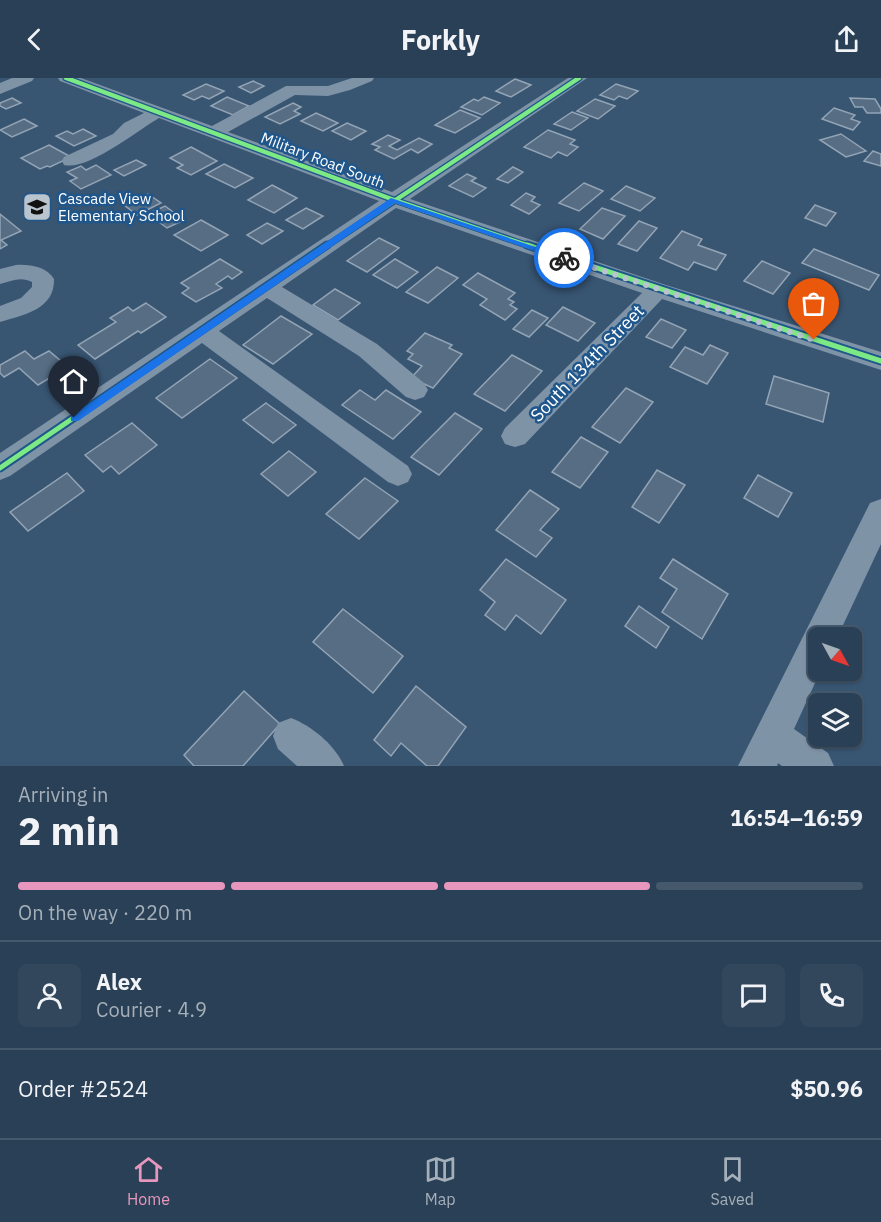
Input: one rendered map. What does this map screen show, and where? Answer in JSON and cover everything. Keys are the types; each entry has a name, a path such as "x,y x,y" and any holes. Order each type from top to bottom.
{"street":[{"path":"0,89 26,78"},
{"name":"Military Road South","path":"66,78 394,200 658,290 881,362"},
{"path":"215,132 292,90 328,91 366,78"},
{"path":"0,468 394,200 579,78"},
{"path":"71,161 119,138 135,124 158,112"},
{"path":"0,277 27,272 37,274 43,279 44,286 33,302 0,314"},
{"path":"266,287 368,350 415,390"},
{"name":"South 134th Street","path":"515,436 658,290"},
{"path":"202,331 398,474"},
{"path":"824,627 881,512"},
{"path":"808,661 764,751 815,766"},
{"path":"291,736 325,766"}],"building":[{"path":"515,79 531,85 511,97 496,91"},
{"path":"253,81 264,86 251,93 239,87"},
{"path":"206,84 224,91 209,99 202,96 194,100 183,95"},
{"path":"616,84 638,91 627,99 619,96 614,100 600,95"},
{"path":"227,97 249,106 233,115 211,106"},
{"path":"484,97 500,103 482,115 461,107 474,99 478,101"},
{"path":"12,98 21,103 6,109 0,106 0,103"},
{"path":"850,98 875,99 881,113 867,113 863,107 855,107"},
{"path":"595,99 615,106 598,119 577,111"},
{"path":"293,103 301,107 294,111 300,114 280,124 265,117"},
{"path":"834,108 855,115 851,119 860,122 853,130 822,119"},
{"path":"460,110 480,118 455,133 435,125"},
{"path":"572,112 588,118 571,130 554,124"},
{"path":"316,113 338,123 323,131 301,121"},
{"path":"24,119 37,126 12,137 0,130"},
{"path":"347,123 366,131 351,140 332,131"},
{"path":"83,129 96,136 74,146 56,136 67,131 73,134"},
{"path":"548,130 575,140 570,144 578,147 567,156 558,152 551,158 524,147"},
{"path":"841,134 866,151 846,157 820,140"},
{"path":"388,135 400,140 389,146 397,150 419,138 432,144 418,153 411,149 394,159 375,150 380,147 372,144"},
{"path":"49,145 71,157 40,169 21,158"},
{"path":"191,147 217,161 191,175 177,168 183,165 170,158"},
{"path":"873,151 881,154 881,166 864,161"},
{"path":"136,160 146,165 124,176 114,170"},
{"path":"224,164 253,178 235,188 206,174"},
{"path":"96,165 111,175 81,189 70,181 77,178 67,172 81,166 86,170"},
{"path":"513,167 523,172 508,183 497,179"},
{"path":"467,174 476,178 471,181 486,188 473,197 449,186"},
{"path":"584,183 603,191 579,211 559,203"},
{"path":"272,185 297,198 274,213 248,200"},
{"path":"626,186 655,198 640,211 611,199"},
{"path":"526,193 535,197 531,201 540,205 529,214 511,205"},
{"path":"148,194 161,203 137,215 124,205"},
{"path":"815,205 836,213 826,226 805,218"},
{"path":"165,206 184,220 167,228 148,214"},
{"path":"306,208 323,216 303,229 286,220"},
{"path":"602,208 625,216 603,239 580,229"},
{"path":"0,214 21,231 1,240 7,245 0,249"},
{"path":"201,220 228,235 201,251 174,235"},
{"path":"639,221 657,228 637,251 618,244"},
{"path":"267,223 283,231 262,244 247,235"},
{"path":"682,231 702,239 698,245 726,255 716,270 694,262 688,270 660,258"},
{"path":"379,238 399,248 367,272 347,261"},
{"path":"814,249 879,275 869,290 802,263"},
{"path":"220,259 242,272 232,279 228,276 216,284 222,288 196,302 182,293 189,288 181,283"},
{"path":"395,259 418,272 397,288 373,275"},
{"path":"762,261 790,273 773,294 744,281"},
{"path":"437,267 458,278 428,303 406,292"},
{"path":"478,273 515,293 508,299 514,302 510,305 517,309 505,320 480,305 487,299 463,285"},
{"path":"335,289 360,303 338,320 313,305"},
{"path":"146,303 166,317 141,333 138,331 95,359 78,345 116,322 110,318 128,307 133,311"},
{"path":"563,307 595,323 578,341 546,325"},
{"path":"532,310 548,318 529,337 513,329"},
{"path":"281,316 312,334 273,364 243,345"},
{"path":"661,319 686,330 672,348 646,337"},
{"path":"425,333 452,345 449,348 462,354 433,388 411,378 422,366 408,359 413,354 407,351"},
{"path":"710,345 728,353 707,384 670,367 685,347 703,355"},
{"path":"25,351 34,359 49,351 68,367 38,385 19,368 4,377 0,373 0,365"},
{"path":"512,355 542,371 505,411 474,394"},
{"path":"210,359 237,378 182,418 156,398"},
{"path":"774,376 829,393 823,422 766,404"},
{"path":"626,388 653,402 620,443 592,427"},
{"path":"360,390 375,400 386,390 421,412 393,439 342,405"},
{"path":"266,403 296,425 273,443 243,420"},
{"path":"455,413 482,429 439,475 411,457"},
{"path":"132,423 157,445 119,474 111,466 103,472 85,455"},
{"path":"581,437 608,452 580,488 552,472"},
{"path":"289,451 316,472 288,496 261,474"},
{"path":"657,470 685,485 659,523 632,507"},
{"path":"67,473 84,491 28,531 10,512"},
{"path":"758,475 792,493 778,517 744,498"},
{"path":"365,478 398,501 359,539 326,514"},
{"path":"530,490 559,509 540,530 552,538 536,557 496,530"},
{"path":"506,559 566,600 541,634 516,615 505,630 485,615 495,602 480,590"},
{"path":"673,559 728,594 702,639 662,612 677,589 660,578"},
{"path":"639,606 669,627 656,648 625,626"},
{"path":"343,609 403,656 373,693 313,642"},
{"path":"416,686 466,727 438,766 427,766 401,743 391,756 374,740"},
{"path":"244,691 280,724 243,766 194,766 184,755"}],"cycle path":[{"path":"66,78 394,200 658,290 881,361"},
{"path":"0,468 394,200 579,78"}],"way so far":[{"path":"564,258 814,340"}],"place":[{"name":"Cascade View Elementary School","path":"37,207"}],"route":[{"path":"74,418 394,200 564,258"}]}
